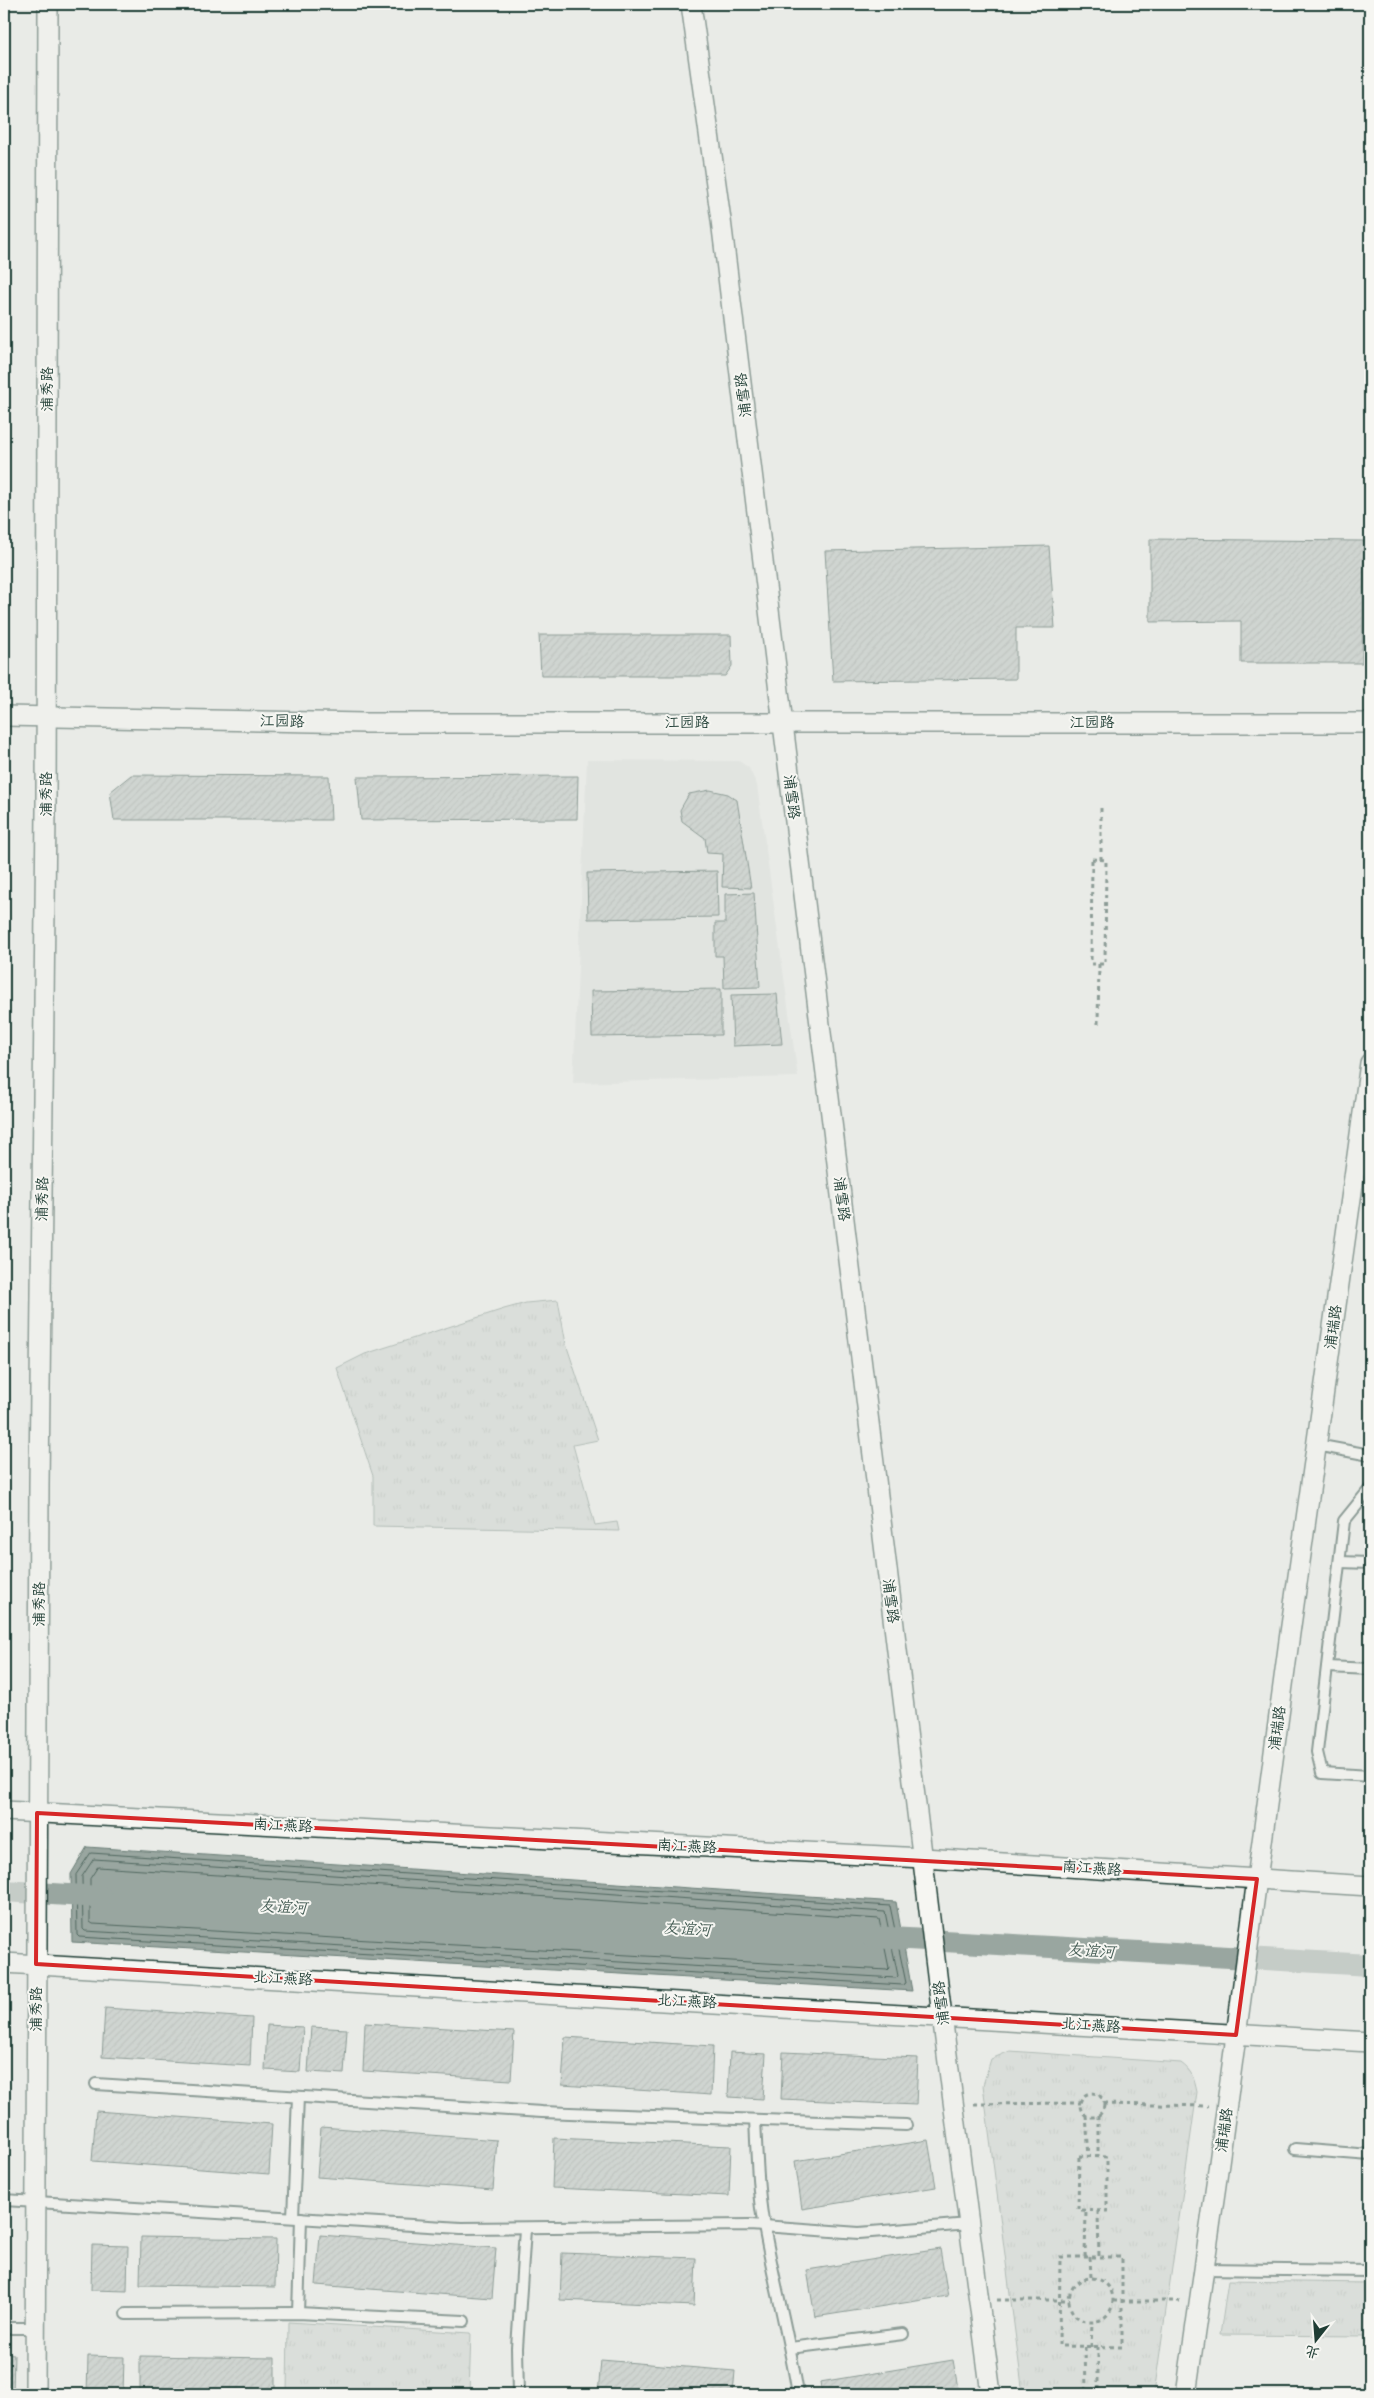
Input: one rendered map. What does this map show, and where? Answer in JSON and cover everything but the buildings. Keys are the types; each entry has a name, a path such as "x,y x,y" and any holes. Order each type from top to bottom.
{"street":[{"name":"浦秀路","path":"35,2394 36,1940 46,716 48,4"},
{"name":"浦雪路","path":"691,4 722,220 942,2016 991,2394"},
{"name":"江园路","path":"4,716 366,723 1370,723"},
{"name":"浦瑞路","path":"1186,2394 1205,2269 1316,1445 1370,1063"},
{"name":"南江燕路","path":"4,1811 923,1858 1370,1886"},
{"name":"北江燕路","path":"4,1963 1370,2042"}],"lane":[{"path":"1316,1445 1370,1455"},
{"path":"1370,1489 1344,1520 1317,1752 1322,1773 1370,1776"},
{"path":"1340,1562 1370,1563"},
{"path":"1328,1668 1370,1669"},
{"path":"96,2084 542,2112 906,2126"},
{"path":"298,2097 298,2313"},
{"path":"755,2120 759,2196 798,2394"},
{"path":"1295,2148 1370,2155"},
{"path":"4,2200 461,2228 764,2226 821,2232 859,2233 969,2224"},
{"path":"518,2394 517,2348 525,2229"},
{"path":"1205,2269 1370,2271"},
{"path":"126,2314 298,2313 464,2321"},
{"path":"4,2328 35,2328"},
{"path":"790,2348 903,2334"}],"path":[{"path":"1101,805 1101,860"},
{"path":"1092,860 1106,860 1105,964 1099,964 1091,964 1092,860"},
{"path":"1098,1024 1099,964"},
{"path":"1089,2157 1086,2115 1081,2110 1080,2104 1085,2095 1092,2094 1100,2096 1104,2104 1098,2115 1098,2157"},
{"path":"954,2103 1080,2104"},
{"path":"1104,2104 1227,2106"},
{"path":"1086,2115 1098,2115"},
{"path":"1079,2156 1098,2157 1107,2157 1106,2211 1078,2210 1079,2156"},
{"path":"1084,2257 1086,2210"},
{"path":"1098,2211 1099,2257"},
{"path":"1060,2257 1090,2257 1122,2257 1122,2347 1059,2346 1060,2257"},
{"path":"1090,2257 1091,2278"},
{"path":"1091,2278 1102,2281 1110,2289 1113,2300 1108,2315 1092,2323 1076,2317 1070,2308 1070,2300 1072,2289 1078,2282 1091,2278"},
{"path":"979,2300 1070,2300"},
{"path":"1113,2300 1200,2301"},
{"path":"1091,2347 1092,2323"},
{"path":"1086,2347 1086,2390"},
{"path":"1098,2347 1098,2390"},
{"path":"1077,2394 1077,2390 1106,2391 1106,2394"}],"highlighted area":[{"path":"37,1813 1257,1879 1236,2035 36,1964"}],"shaded area":[{"path":"587,760 739,761 749,768 757,785 798,1077 573,1083"}],"green space":[{"path":"558,1300 566,1344 598,1440 573,1445 595,1525 617,1522 619,1531 373,1526 373,1476 337,1368 365,1354 504,1309 526,1303"},
{"path":"1010,2051 1181,2063 1188,2069 1194,2079 1197,2092 1154,2394 1023,2394 983,2085 991,2059"},
{"path":"1228,2281 1370,2283 1370,2336 1220,2335"},
{"path":"288,2322 471,2333 469,2394 287,2394"}],"water":[{"path":"4,1842 7,1845 4,1928"},
{"path":"87,1847 896,1902 912,1991 72,1942 71,1874"}],"waterway":[{"name":"友谊河","path":"4,1891 101,1897"},
{"name":"友谊河","path":"872,1937 1370,1965"}]}
